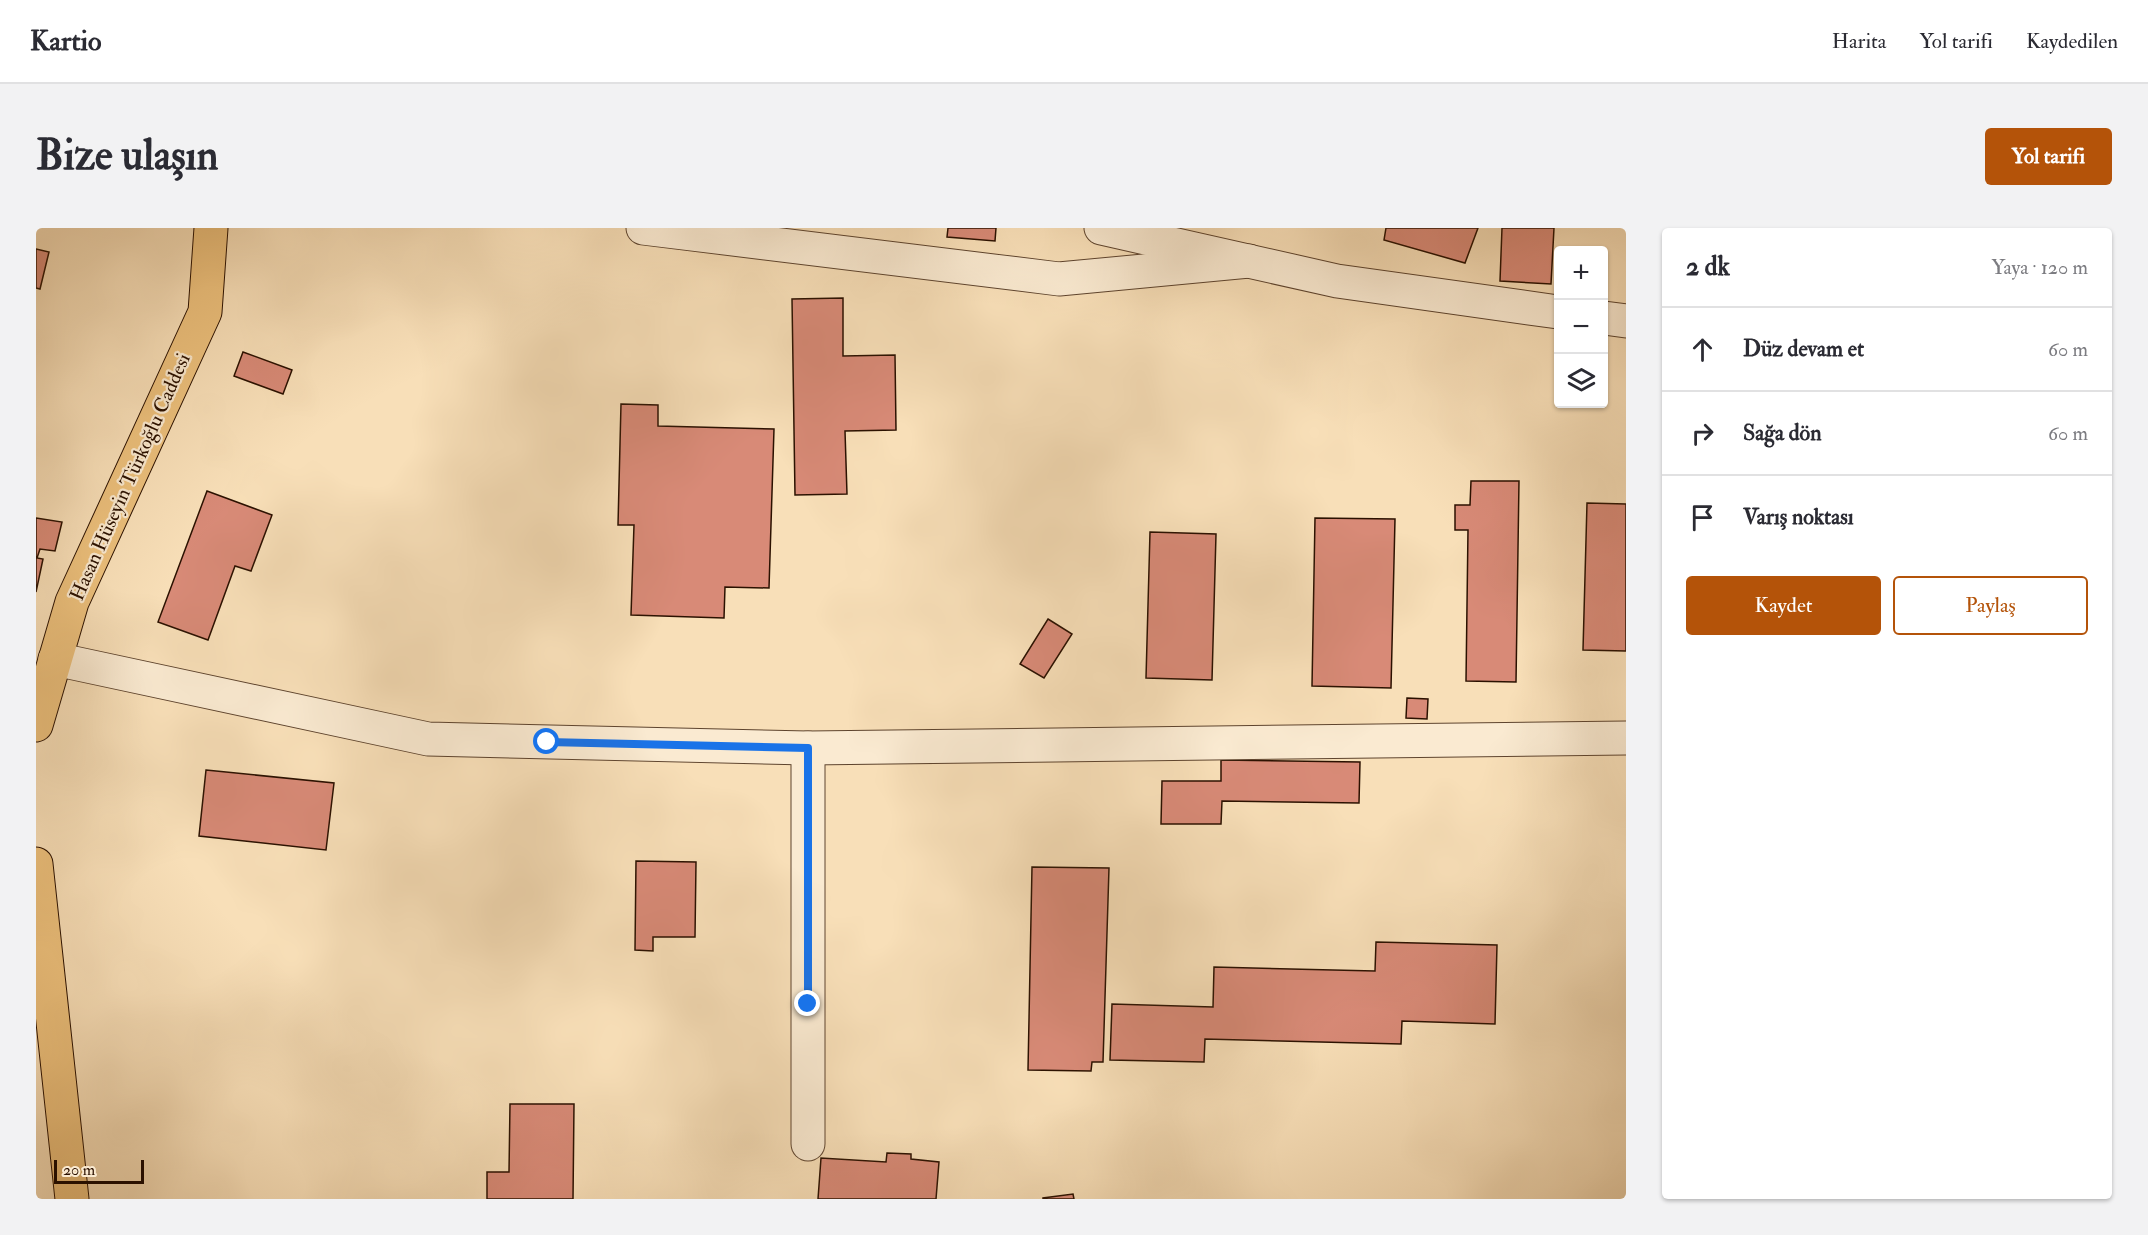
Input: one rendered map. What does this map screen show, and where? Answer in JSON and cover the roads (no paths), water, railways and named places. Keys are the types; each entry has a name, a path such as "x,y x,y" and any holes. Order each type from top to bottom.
{"main road":[{"name":"Hasan Hüseyin Türkoğlu Caddesi","path":"36,725 72,602 205,312 211,228"},
{"path":"36,864 72,1199"}],"street":[{"path":"643,228 1059,279 1249,261"},
{"path":"1101,228 1337,281 1554,311"},
{"path":"1608,319 1626,321"},
{"path":"55,659 428,740 808,748 1626,738"},
{"path":"808,748 808,1144"}]}
